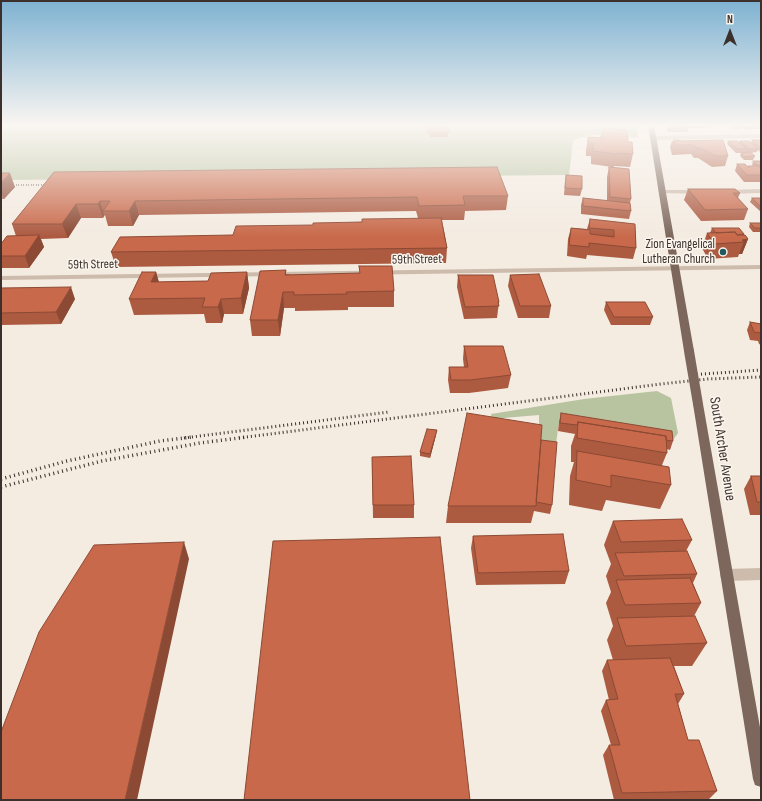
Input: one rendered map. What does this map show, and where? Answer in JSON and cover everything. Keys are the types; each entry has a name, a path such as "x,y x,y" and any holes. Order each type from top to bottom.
{"main road":[{"name":"South Archer Avenue","path":"658,162 761,779"}],"street":[{"path":"716,192 761,191"},
{"path":"663,192 709,192"},
{"name":"59th Street","path":"1,278 761,267"},
{"path":"726,574 761,574"}],"green space":[{"path":"1,162 570,162 569,175 1,180"},
{"path":"657,391 671,398 678,433 673,440 559,422 555,451 539,448 539,415 492,419 491,414 584,399"}],"building":[{"path":"754,162 761,162 761,165 757,165"},
{"path":"737,164 745,164 749,168 748,166 758,166 761,168 761,175 747,175"},
{"path":"497,167 508,196 463,196 465,205 419,206 417,197 135,201 129,211 103,211 110,201 100,201 98,204 76,204 62,224 12,224 54,172"},
{"path":"609,167 629,169 631,199 610,197"},
{"path":"1,173 10,173 1,183"},
{"path":"566,175 582,176 582,189 565,188"},
{"path":"688,189 735,189 740,193 733,193 748,209 705,210"},
{"path":"583,198 630,203 631,211 583,206"},
{"path":"752,198 761,198 761,207"},
{"path":"441,218 447,248 111,252 120,237 233,235 236,226 313,225 313,223 362,222 362,219"},
{"path":"590,219 635,224 636,248 589,243 589,247 569,245 571,228 590,230 590,234 614,237 614,230 589,228"},
{"path":"750,223 760,223 761,228 755,228"},
{"path":"712,228 739,228 744,234 737,235 735,232 716,233"},
{"path":"735,232 737,235 745,235 748,239 742,240 744,242 714,244 707,233"},
{"path":"39,235 25,256 1,256 1,244 7,236"},
{"path":"359,266 392,266 394,291 294,295 294,292 283,292 278,320 250,320 260,271 286,270 285,275 360,273"},
{"path":"142,272 156,272 151,282 208,281 211,273 247,272 241,298 221,299 218,307 202,307 205,298 129,299"},
{"path":"539,274 551,306 520,306 510,275"},
{"path":"458,275 493,275 499,306 465,307"},
{"path":"71,287 56,312 1,313 1,288"},
{"path":"606,302 645,302 653,317 614,317"},
{"path":"750,322 761,324 761,333 754,332"},
{"path":"464,346 503,346 511,375 470,380 451,380 449,367 468,367"},
{"path":"467,413 542,425 536,506 448,506"},
{"path":"561,413 672,431 673,441 666,440 666,436 578,422 577,425 560,423"},
{"path":"578,422 666,436 667,453 577,438"},
{"path":"427,429 437,430 430,454 420,452"},
{"path":"541,440 557,442 552,505 536,502"},
{"path":"577,451 669,467 671,485 611,475 611,487 576,480"},
{"path":"411,456 414,505 373,505 372,457"},
{"path":"751,476 761,476 761,502 757,502"},
{"path":"682,519 692,540 621,542 613,521"},
{"path":"563,534 569,571 478,573 473,536"},
{"path":"440,537 470,800 244,800 273,541"},
{"path":"184,542 125,800 1,800 1,732 39,632 94,545"},
{"path":"687,551 697,574 624,576 615,553"},
{"path":"690,578 701,603 625,605 616,580"},
{"path":"695,616 707,643 626,646 617,618"},
{"path":"670,658 684,694 675,694 688,740 699,740 717,791 622,793 609,745 620,745 606,700 618,699 607,660"}],"railway":[{"path":"1,185 55,185"},
{"path":"689,375 761,370"},
{"path":"239,438 661,384 708,379 761,377"},
{"path":"184,438 389,412"},
{"path":"184,438 192,437"},
{"path":"1,487 102,461 200,443 247,437"},
{"path":"1,479 67,461 160,441 184,438"}],"place":[{"name":"Zion Evangelical Lutheran Church","path":"723,252"}]}
